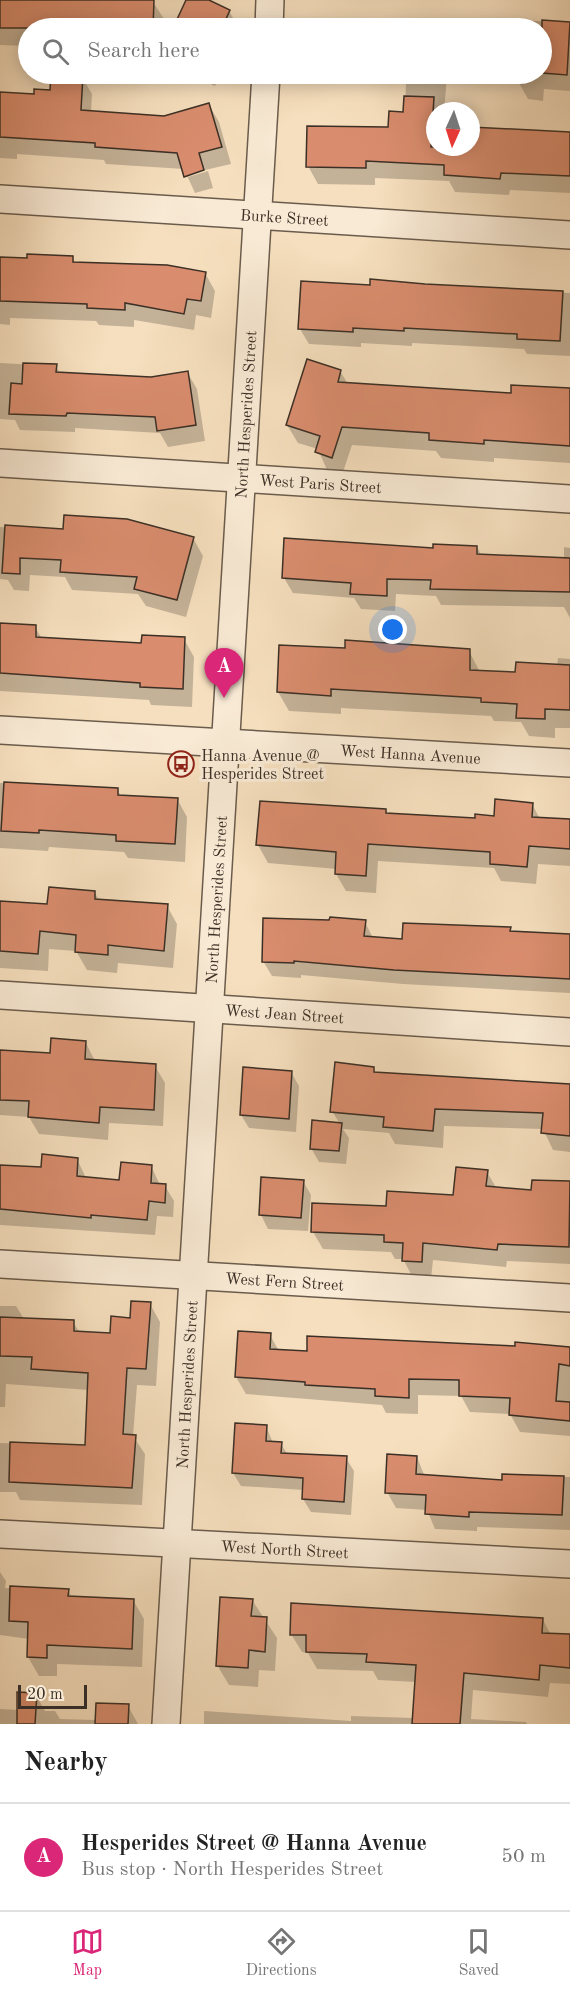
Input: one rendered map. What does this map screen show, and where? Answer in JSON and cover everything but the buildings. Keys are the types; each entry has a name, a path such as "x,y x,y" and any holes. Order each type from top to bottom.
{"street":[{"path":"269,18 270,0"},
{"name":"North Hesperides Street","path":"166,1724 195,1276 265,84"},
{"name":"Burke Street","path":"0,199 570,235"},
{"name":"West Paris Street","path":"0,463 570,499"},
{"name":"West Hanna Avenue","path":"0,730 570,763"},
{"name":"West Jean Street","path":"0,995 570,1032"},
{"name":"West Fern Street","path":"0,1264 570,1298"},
{"name":"West North Street","path":"0,1534 570,1564"}],"place":[{"name":"Hesperides Street @ Hanna Avenue","path":"224,698"},
{"name":"Hanna Avenue @ Hesperides Street","path":"181,764"}]}
